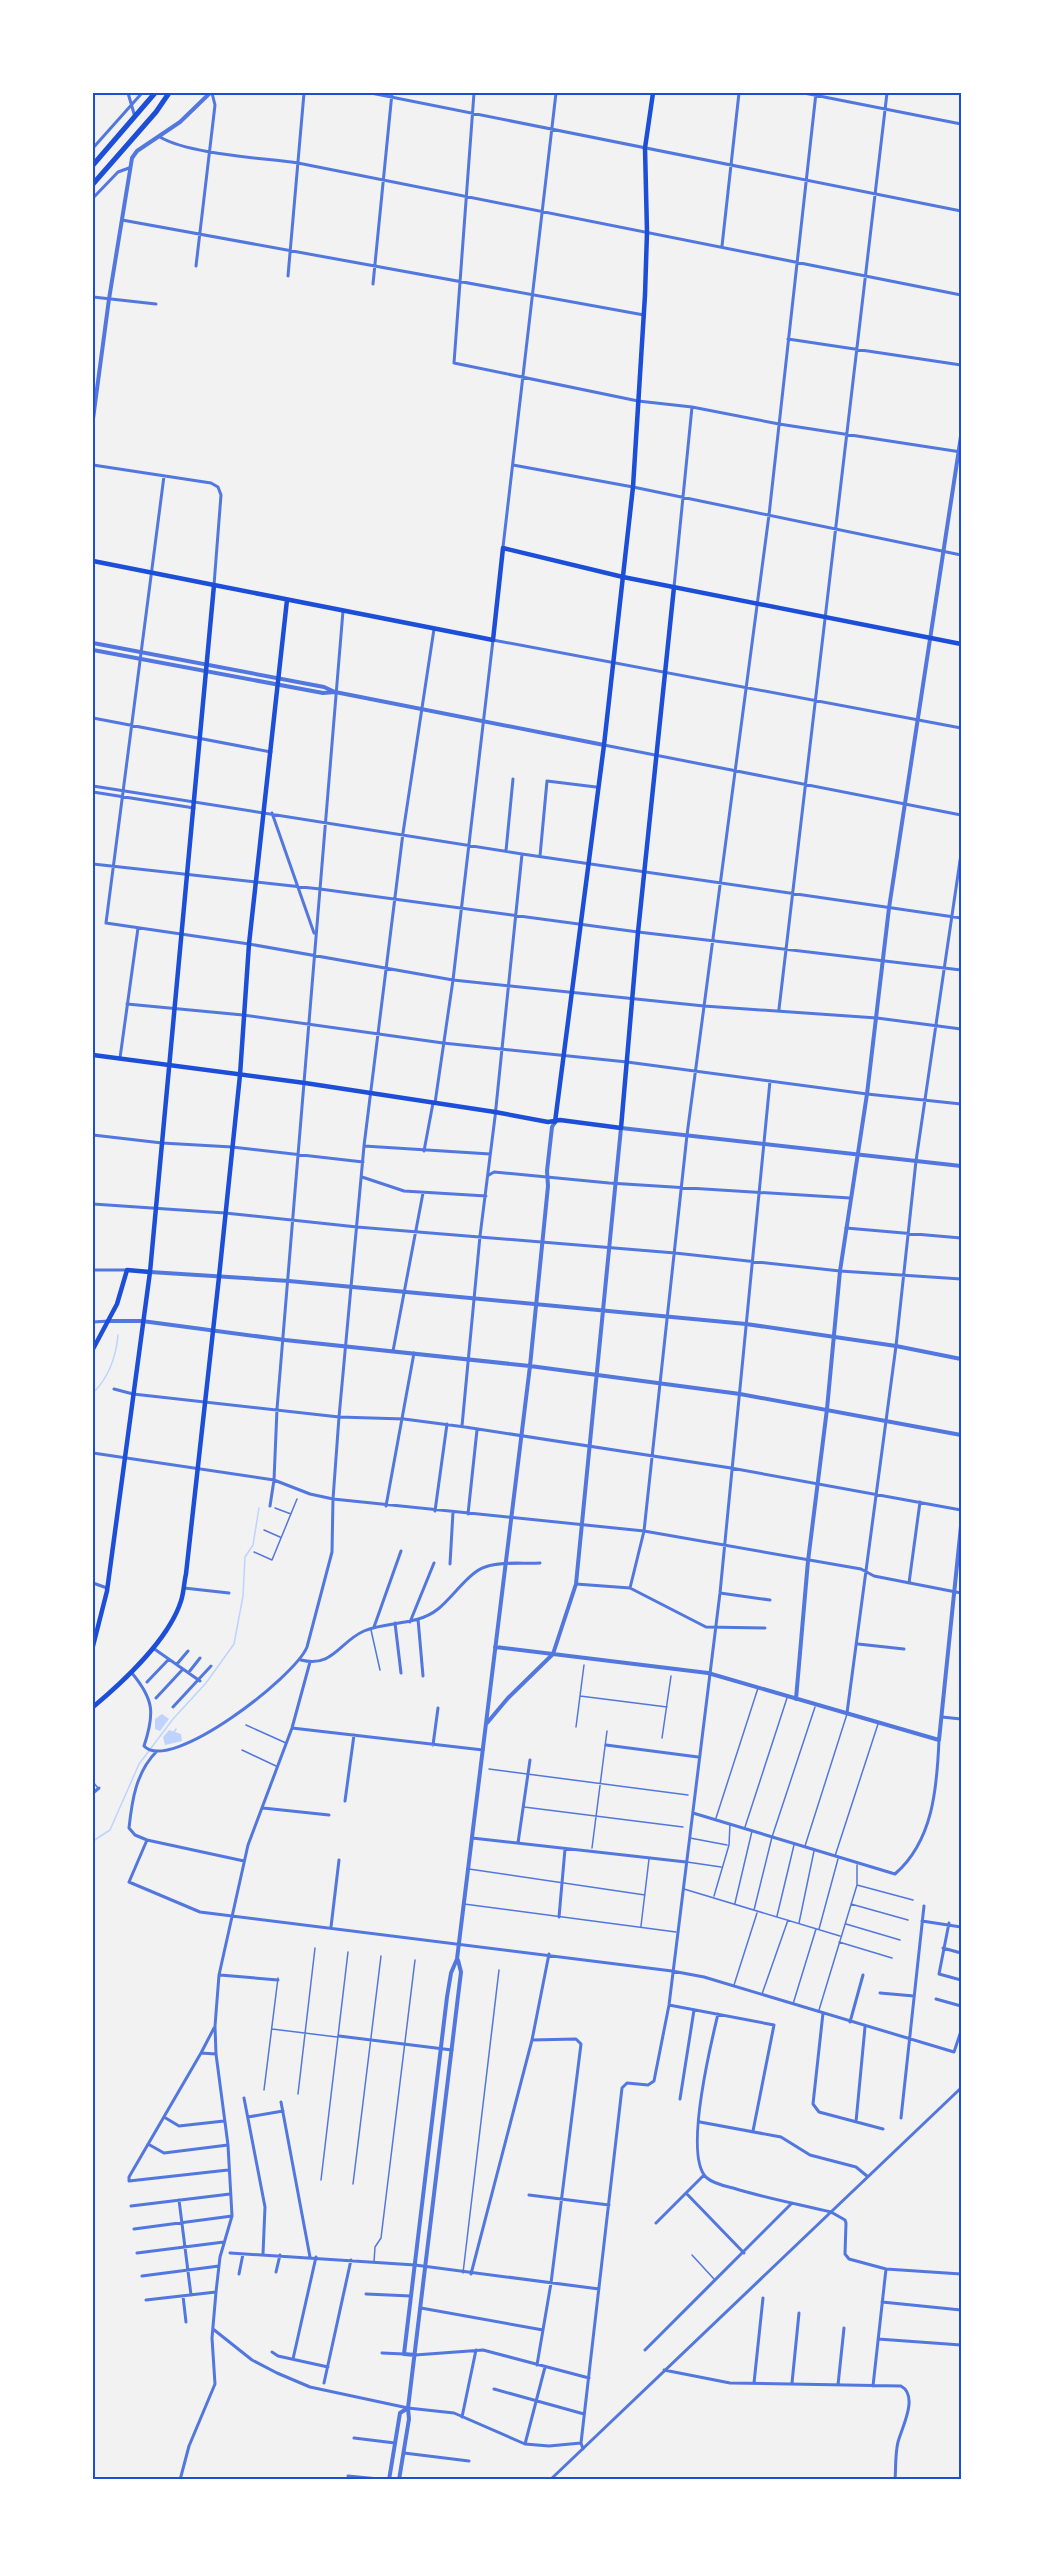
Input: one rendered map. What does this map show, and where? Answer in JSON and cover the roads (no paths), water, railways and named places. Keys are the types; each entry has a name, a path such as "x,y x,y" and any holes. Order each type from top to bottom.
{"highway":[{"path":"93,165 155,93"},
{"path":"93,184 169,93"},
{"path":"135,118 142,127"}],"main road":[{"path":"555,1122 596,787 604,745 633,487 647,232 645,148 653,93"},
{"path":"93,561 493,640 503,548 623,577 961,645"},
{"path":"93,1646 101,1621 107,1588 150,1272 214,585"},
{"path":"93,1055 305,1083 555,1122 560,1120 621,1128 638,932 674,587"},
{"path":"93,1707 153,1648 181,1602 200,1468 240,1075 249,944 287,600"},
{"path":"93,1349 109,1321 127,1270 150,1272"}],"street":[{"path":"128,93 135,118"},
{"path":"93,148 142,93"},
{"path":"93,419 95,384 132,158 137,151 187,116 211,93 215,105 196,266"},
{"path":"288,276 304,93"},
{"path":"371,93 392,95 961,211"},
{"path":"474,93 454,363 638,401 692,407 779,424 960,452"},
{"path":"503,548 556,93"},
{"path":"722,246 739,93"},
{"path":"804,93 961,124"},
{"path":"779,1010 886,93"},
{"path":"630,1588 644,1531 687,1135 769,515 815,94"},
{"path":"373,284 392,95"},
{"path":"160,137 170,142 209,151 298,163 961,295"},
{"path":"93,198 118,172 129,168"},
{"path":"122,220 644,315"},
{"path":"93,297 156,304"},
{"path":"788,339 961,365"},
{"path":"674,587 681,497 692,407"},
{"path":"796,1699 808,1561 827,1409 840,1270 867,1094 889,908 961,436"},
{"path":"93,465 211,483 219,488 221,495 214,585"},
{"path":"513,465 633,487 961,555"},
{"path":"164,476 106,923 249,944 453,980 704,1006 877,1018 961,1029"},
{"path":"270,1506 290,1281 292,1220 305,1083 335,692 344,611"},
{"path":"131,1672 144,1689 151,1714 151,1729 144,1746 151,1751 157,1751 190,1742 240,1713 260,1699 301,1660 308,1647 331,1560 339,1417 364,1146 397,900 403,833 434,629"},
{"path":"424,1151 434,1103 453,980 493,640 961,728"},
{"path":"93,643 323,693 335,692 961,815"},
{"path":"93,650 206,673 278,682"},
{"path":"93,718 271,752"},
{"path":"506,851 513,779"},
{"path":"540,856 547,781 596,787"},
{"path":"93,786 195,805"},
{"path":"93,792 272,813 522,854 961,918"},
{"path":"272,813 315,937"},
{"path":"462,1426 480,1236 489,1175 522,854"},
{"path":"847,1713 896,1347 916,1161 961,854"},
{"path":"93,864 297,886 786,951 961,970"},
{"path":"120,1058 138,928"},
{"path":"127,1004 243,1015 378,1035 696,1070 867,1094 961,1104"},
{"path":"583,2449 581,2443 622,2088 627,2083 648,2085 654,2081 669,2005 708,1673 720,1593 770,1081"},
{"path":"399,2480 409,2419 408,2408 461,1972 458,1959 459,1944 530,1366 552,1127 555,1122"},
{"path":"486,1723 553,1654 576,1584 621,1128 961,1166"},
{"path":"93,1135 162,1143 232,1147 363,1162"},
{"path":"364,1146 490,1154"},
{"path":"489,1175 494,1172 615,1183 850,1198"},
{"path":"362,1177 399,1190 486,1196"},
{"path":"393,1351 423,1193"},
{"path":"93,1203 961,1279"},
{"path":"846,1228 961,1238"},
{"path":"93,1270 127,1270"},
{"path":"150,1272 290,1281 668,1319 746,1324 961,1359"},
{"path":"93,1322 142,1321 346,1347 469,1358 740,1394 961,1435"},
{"path":"386,1506 404,1419 414,1353"},
{"path":"114,1389 133,1394 339,1417 404,1419 462,1426 731,1468 961,1510"},
{"path":"435,1511 447,1425"},
{"path":"468,1514 477,1430"},
{"path":"93,1452 274,1480 310,1494 333,1499 435,1511 582,1523 724,1543 866,1571 874,1576 961,1593"},
{"path":"909,1583 920,1502"},
{"path":"450,1564 453,1512"},
{"path":"693,1813 896,1874 914,1854 924,1836 937,1776 961,1526"},
{"path":"373,1628 401,1551"},
{"path":"410,1622 434,1563"},
{"path":"301,1660 310,1662 326,1660 357,1635 373,1628 418,1620 438,1609 484,1567 540,1563"},
{"path":"93,1583 107,1588"},
{"path":"576,1584 630,1588 701,1625 714,1628 765,1628"},
{"path":"183,1588 229,1593"},
{"path":"720,1593 770,1600"},
{"path":"418,1620 423,1676"},
{"path":"395,1623 401,1673"},
{"path":"857,1644 904,1649"},
{"path":"495,1647 708,1673 939,1740"},
{"path":"153,1648 200,1681"},
{"path":"177,1664 188,1651"},
{"path":"189,1672 200,1658"},
{"path":"147,1682 169,1659"},
{"path":"180,2480 189,2446 215,2384 212,2329 219,2266 232,2216 228,2145 216,2054 215,2026 219,1975 244,1861 292,1728 310,1662"},
{"path":"172,1707 200,1681 212,1666"},
{"path":"156,1698 184,1668"},
{"path":"433,1745 438,1708"},
{"path":"942,1717 961,1719"},
{"path":"292,1728 483,1750"},
{"path":"345,1801 354,1735"},
{"path":"606,1745 698,1757"},
{"path":"157,1751 149,1759 137,1783 129,1828 135,1835 147,1840 244,1861"},
{"path":"518,1843 530,1761"},
{"path":"93,1793 99,1788"},
{"path":"262,1808 329,1815"},
{"path":"472,1838 686,1862"},
{"path":"147,1840 129,1882 200,1912 672,1971 734,1986 954,2052 961,2031"},
{"path":"559,1917 565,1849"},
{"path":"331,1927 339,1860"},
{"path":"901,2118 924,1906"},
{"path":"922,1921 949,1923 961,1927"},
{"path":"949,1923 939,1974 961,1980"},
{"path":"943,1948 961,1953"},
{"path":"471,2274 532,2040 549,1954"},
{"path":"404,2354 451,1973 458,1959"},
{"path":"219,1975 278,1979"},
{"path":"850,2022 863,1975"},
{"path":"880,1993 914,1996"},
{"path":"936,1999 961,2007"},
{"path":"669,2005 774,2025 753,2132"},
{"path":"680,2099 694,2010"},
{"path":"820,2013 813,2104 815,2108 883,2129"},
{"path":"718,2014 702,2080 698,2165 704,2175 711,2181 741,2191 831,2212 845,2220 847,2258 886,2269 961,2274"},
{"path":"215,2026 129,2177 129,2181 228,2170"},
{"path":"856,2122 865,2027"},
{"path":"338,2037 452,2050"},
{"path":"532,2040 580,2040 551,2283 537,2365"},
{"path":"201,2053 216,2054"},
{"path":"550,2480 961,2088"},
{"path":"244,2098 265,2207 263,2254"},
{"path":"281,2102 310,2257"},
{"path":"248,2117 283,2111"},
{"path":"164,2117 179,2126 224,2121"},
{"path":"700,2122 781,2137 810,2155 856,2167 867,2176"},
{"path":"148,2144 164,2153 228,2145"},
{"path":"656,2223 704,2175"},
{"path":"686,2193 744,2253"},
{"path":"131,2206 230,2194"},
{"path":"529,2195 609,2205"},
{"path":"179,2200 191,2295"},
{"path":"645,2350 792,2203"},
{"path":"134,2229 232,2216"},
{"path":"137,2253 224,2242"},
{"path":"230,2253 415,2265 599,2289"},
{"path":"239,2274 243,2254"},
{"path":"276,2272 280,2255"},
{"path":"293,2359 316,2257"},
{"path":"324,2383 351,2260"},
{"path":"142,2277 219,2266"},
{"path":"873,2386 886,2269"},
{"path":"146,2300 216,2292"},
{"path":"366,2294 411,2296"},
{"path":"183,2296 186,2322"},
{"path":"754,2383 763,2298"},
{"path":"882,2302 961,2310"},
{"path":"421,2308 543,2330"},
{"path":"792,2383 799,2313"},
{"path":"838,2386 844,2328"},
{"path":"212,2329 252,2360 298,2383 408,2408 454,2413 525,2444 549,2446 581,2443"},
{"path":"878,2339 961,2345"},
{"path":"462,2416 476,2350"},
{"path":"382,2354 415,2355 491,2351 590,2378"},
{"path":"272,2352 328,2367"},
{"path":"525,2444 545,2367"},
{"path":"664,2370 730,2383 901,2386 905,2388 909,2400 898,2443 894,2480"},
{"path":"494,2389 585,2414"},
{"path":"348,2476 389,2480 400,2413 408,2408"},
{"path":"354,2438 395,2443"},
{"path":"404,2453 470,2462"}],"lane":[{"path":"254,1552 272,1560 297,1499"},
{"path":"275,1508 291,1514"},
{"path":"264,1530 281,1537"},
{"path":"373,1628 380,1670"},
{"path":"576,1727 584,1665"},
{"path":"663,1738 671,1676"},
{"path":"716,1819 758,1687"},
{"path":"580,1696 667,1707"},
{"path":"745,1828 787,1696"},
{"path":"753,1910 772,1837 816,1704"},
{"path":"804,1847 847,1713"},
{"path":"819,1930 836,1857 878,1723"},
{"path":"246,1725 286,1743"},
{"path":"592,1848 607,1731"},
{"path":"242,1750 278,1767"},
{"path":"489,1769 688,1795"},
{"path":"93,1782 99,1788"},
{"path":"523,1807 683,1827"},
{"path":"713,1897 729,1845 730,1824"},
{"path":"735,1904 752,1830"},
{"path":"690,1838 729,1845"},
{"path":"777,1917 795,1844"},
{"path":"799,1923 814,1850"},
{"path":"641,1927 649,1858"},
{"path":"686,1862 722,1867"},
{"path":"820,2013 840,1936 857,1885 857,1864"},
{"path":"469,1869 562,1885 645,1895"},
{"path":"857,1885 914,1900"},
{"path":"683,1889 840,1936"},
{"path":"464,1904 677,1932"},
{"path":"851,1904 908,1920"},
{"path":"734,1986 758,1911"},
{"path":"761,1995 788,1920"},
{"path":"844,1923 900,1940"},
{"path":"792,2004 816,1929"},
{"path":"839,1942 892,1958"},
{"path":"298,2094 315,1948"},
{"path":"321,2180 348,1952"},
{"path":"354,2184 381,1956"},
{"path":"374,2262 375,2247 381,2238 415,1960"},
{"path":"463,2273 500,1970"},
{"path":"264,2090 278,1979"},
{"path":"272,2029 338,2037"},
{"path":"692,2255 716,2281"}],"water":[{"path":"162,1714 169,1719 160,1731 155,1729 155,1719"},
{"path":"169,1730 181,1734 182,1741 165,1745 163,1737"}],"waterway":[{"path":"93,1393 111,1367 118,1335"},
{"path":"93,1841 110,1830 139,1764 173,1719 206,1683 234,1644 243,1596 245,1557 253,1545 259,1508"}]}
